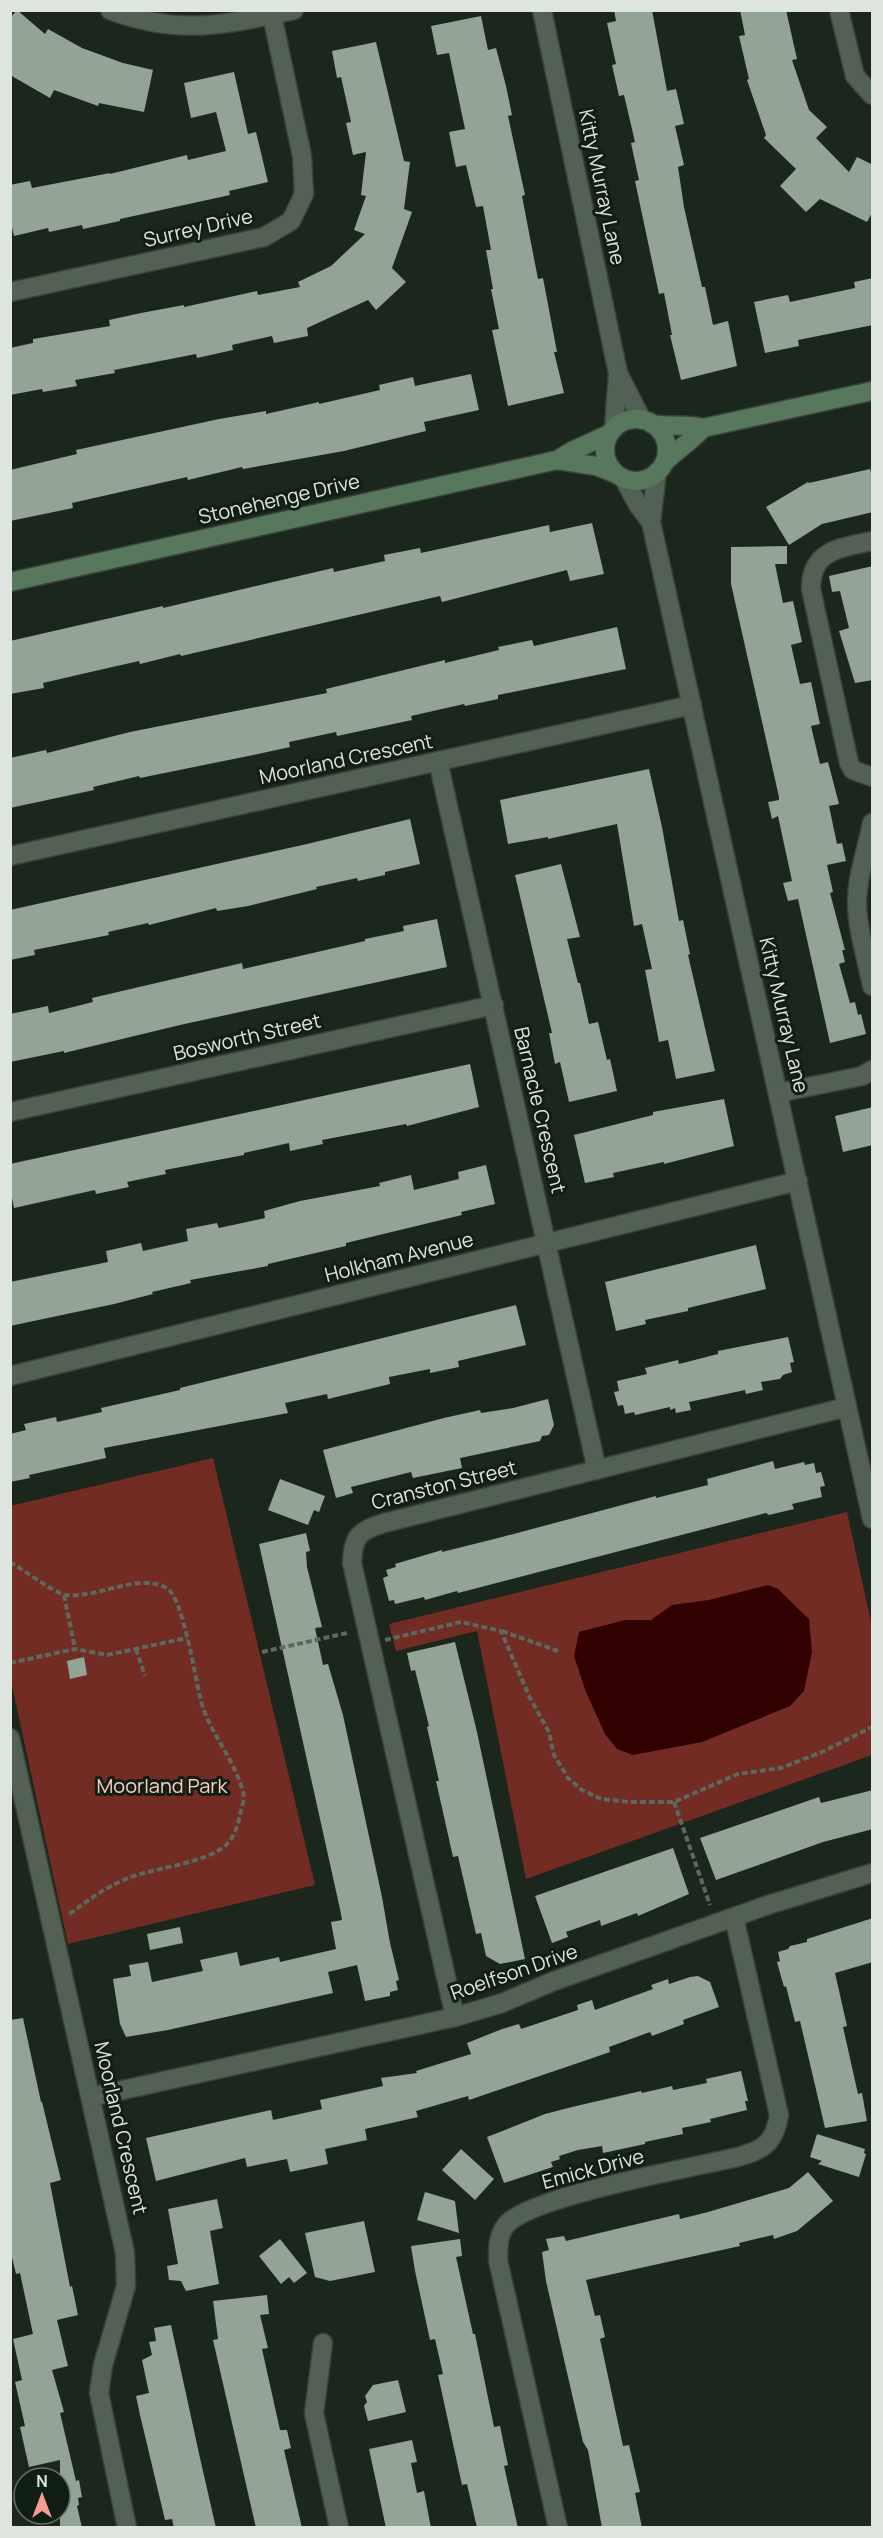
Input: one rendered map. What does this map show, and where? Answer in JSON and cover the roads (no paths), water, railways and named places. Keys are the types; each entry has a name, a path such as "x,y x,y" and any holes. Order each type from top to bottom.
{"street":[{"path":"110,10 167,26 208,26 294,10"},
{"name":"Kitty Murray Lane","path":"542,10 618,373 612,431"},
{"path":"839,10 855,76 873,95"},
{"name":"Surrey Drive","path":"10,292 264,237 291,221 304,194 302,156 272,15"},
{"name":"Kitty Murray Lane","path":"618,373 647,422"},
{"path":"703,428 693,440 677,449 661,467 641,481 620,476 610,467 605,451 612,431 632,420 670,427 688,425 703,428 873,391"},
{"path":"647,422 664,437 666,454 661,467"},
{"name":"Stonehenge Drive","path":"10,582 558,460 612,431"},
{"name":"Stonehenge Drive","path":"558,460 596,466 620,476"},
{"name":"Kitty Murray Lane","path":"661,467 651,522 873,1519"},
{"name":"Kitty Murray Lane","path":"620,476 651,522"},
{"path":"873,541 836,549 823,555 815,565 811,576 811,589 849,763 853,770 873,777"},
{"name":"Moorland Crescent","path":"10,856 692,705"},
{"name":"Barnacle Crescent","path":"438,761 597,1470"},
{"path":"873,823 859,882 857,901 859,922 873,986"},
{"name":"Bosworth Street","path":"10,1112 494,1005"},
{"path":"778,1093 862,1076 873,1070"},
{"name":"Holkham Avenue","path":"10,1377 798,1180"},
{"name":"Cranston Street","path":"455,2017 352,1563 352,1549 357,1537 376,1525 848,1407"},
{"name":"Moorland Crescent","path":"10,1738 125,2253 127,2270 123,2299 103,2365 99,2393 127,2528"},
{"name":"Roelfson Drive","path":"91,2097 455,2017 502,2003 554,1981 734,1917 837,1882 873,1873"},
{"name":"Emick Drive","path":"558,2528 498,2260 499,2240 505,2226 512,2220 543,2205 597,2189 738,2157 759,2150 769,2142 776,2131 779,2115 734,1917"},
{"path":"323,2343 314,2413 339,2528"}],"park label":[{"name":"Moorland Park","path":"162,1786"}]}
